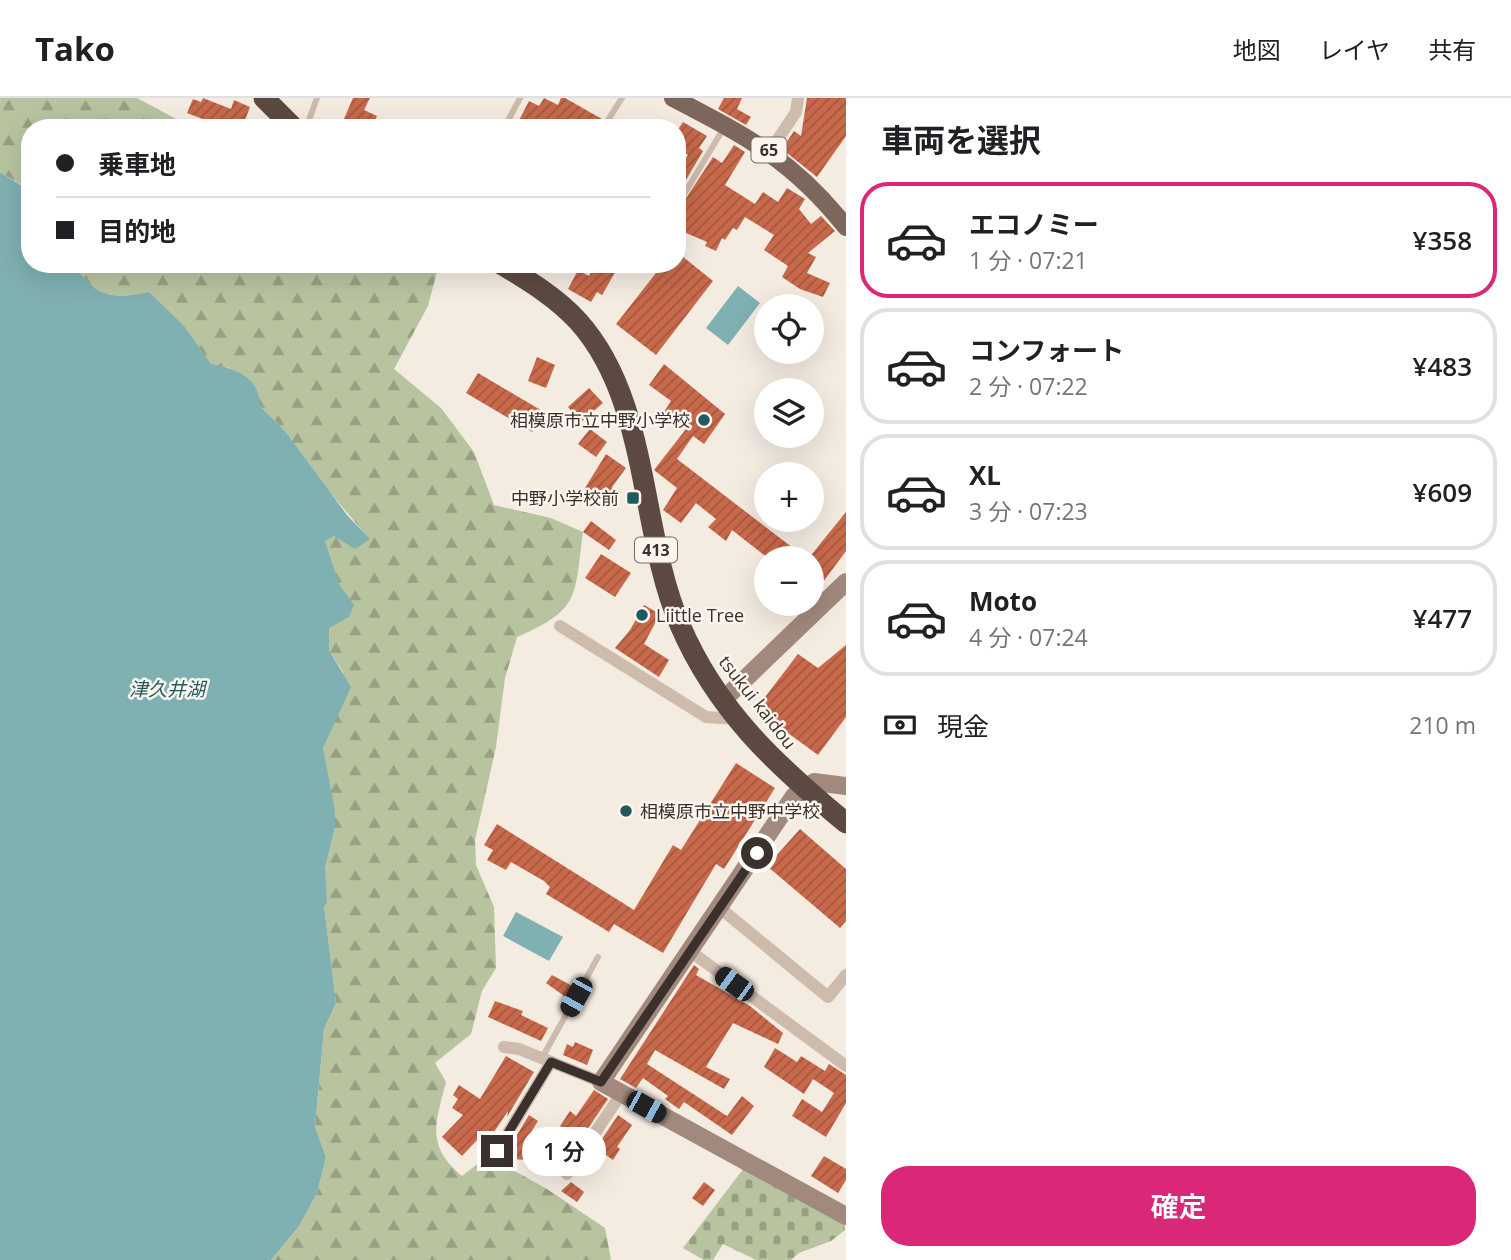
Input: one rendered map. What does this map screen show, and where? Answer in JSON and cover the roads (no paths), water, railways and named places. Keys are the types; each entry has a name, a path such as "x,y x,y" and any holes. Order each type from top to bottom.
{"highway":[{"path":"264,98 285,119"},
{"name":"tsukui kaidou","path":"522,273 577,321 612,372 628,418 666,586 691,649 723,700 781,769 846,822"}],"main road":[{"name":"65","path":"673,98 770,151 811,185 846,228"}],"street":[{"path":"770,151 796,112 799,98"},
{"path":"723,700 846,582"},
{"path":"560,626 706,717 738,719"},
{"path":"601,1082 802,787 814,782 846,786"},
{"path":"720,908 828,997 846,975"},
{"path":"690,951 846,1066"},
{"path":"504,1047 519,1049 601,1082 843,1209"},
{"path":"497,1151 547,1060"},
{"path":"568,1174 622,1093"}],"lane":[{"path":"309,119 317,98"},
{"path":"508,119 520,98"},
{"path":"609,119 622,98"},
{"path":"686,191 725,125"},
{"path":"547,1060 598,957"}],"water":[{"name":"津久井湖","path":"0,172 21,185 21,273 80,273 105,293 124,296 149,292 184,326 211,364 238,372 251,381 259,396 260,406 284,430 347,515 370,539 355,549 334,536 325,541 339,584 354,605 349,617 329,628 329,650 351,687 323,748 335,811 335,827 325,869 327,903 324,906 336,1003 324,1029 315,1127 326,1157 317,1193 299,1226 271,1260 0,1260"},
{"path":"738,286 754,298 754,311 728,345 706,328"},
{"path":"516,912 563,937 549,961 503,936"}],"place":[{"name":"相模原市立中野小学校","path":"704,420"},
{"name":"中野小学校前","path":"633,498"},
{"name":"Liittle Tree","path":"642,615"},
{"name":"相模原市立中野中学校","path":"626,811"}]}
